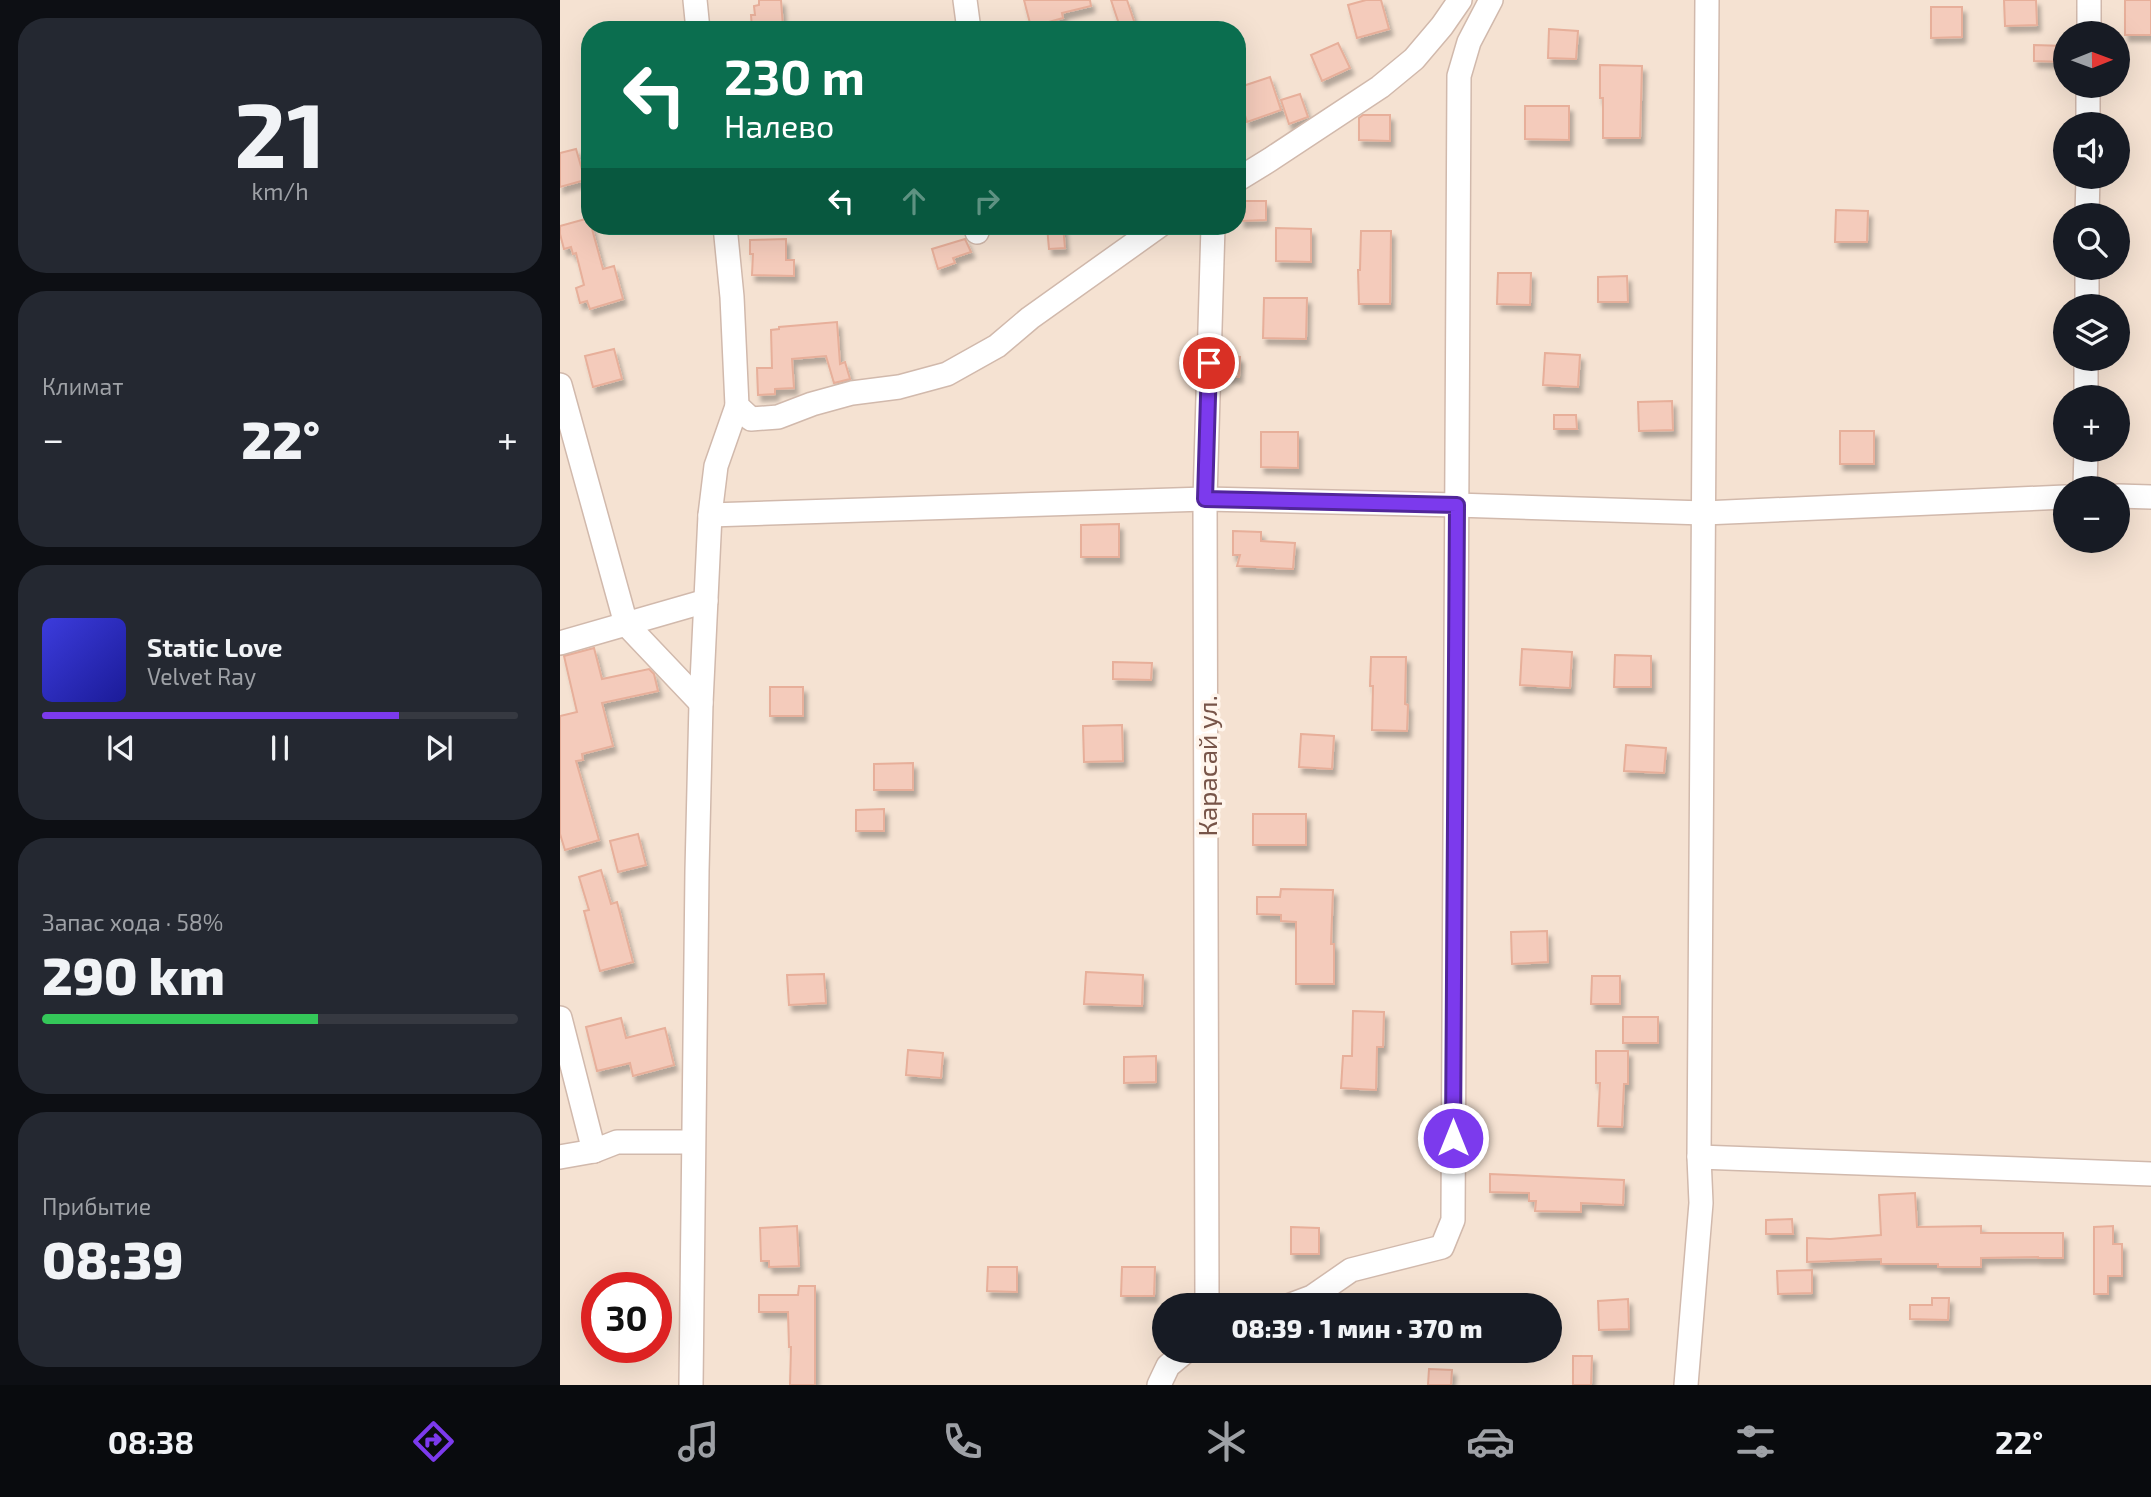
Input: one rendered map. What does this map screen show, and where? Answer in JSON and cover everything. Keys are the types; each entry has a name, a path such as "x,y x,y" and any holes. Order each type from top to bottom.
{"street":[{"path":"695,0 697,21"},
{"path":"965,0 968,21"},
{"path":"1246,174 1380,87 1414,60 1460,0"},
{"path":"1318,1293 1351,1270 1442,1247 1453,1220 1459,76 1469,42 1491,0"},
{"path":"1685,1385 1701,1203 1699,1157 1707,0"},
{"path":"2089,0 2089,21"},
{"path":"691,1385 701,703 710,515 716,466 737,406 726,235"},
{"path":"737,406 751,419 778,417 852,393 899,387 947,374 997,346 1041,310 1146,235"},
{"name":"Карасай ул.","path":"1208,1293 1205,499 1213,235"},
{"path":"560,385 626,624 701,703"},
{"path":"2130,496 2151,497"},
{"path":"710,515 1205,499 1704,513 2053,498"},
{"path":"560,643 706,601"},
{"path":"560,1018 594,1151"},
{"path":"560,1157 594,1151 617,1142 693,1142"},
{"path":"1699,1157 2151,1174"},
{"path":"1159,1385 1172,1363"}],"shaded area":[{"path":"560,0 2151,0 2151,1385 560,1385"}],"building":[{"path":"759,0 781,0 783,21 751,21 751,15 755,15 754,6 759,5"},
{"path":"1024,0 1090,0 1091,6 1062,13 1063,18 1029,21"},
{"path":"1111,0 1127,0 1134,21 1118,21"},
{"path":"1366,0 1381,0 1389,29 1357,38 1348,5"},
{"path":"2004,0 2036,0 2037,25 2005,26"},
{"path":"2125,0 2151,0 2151,35 2130,35 2130,21 2125,21"},
{"path":"1931,7 1962,7 1962,37 1931,38"},
{"path":"1549,29 1578,31 1576,59 1548,58"},
{"path":"1338,43 1350,68 1322,81 1311,55"},
{"path":"2034,45 2053,46 2053,62 2034,61"},
{"path":"1600,65 1642,66 1640,138 1603,138"},
{"path":"1270,77 1281,110 1247,122 1246,85"},
{"path":"1300,94 1308,117 1289,124 1281,100"},
{"path":"1525,106 1569,106 1569,140 1525,139"},
{"path":"1363,115 1390,115 1390,141 1359,140 1359,118"},
{"path":"576,149 581,166 581,181 560,187 560,153"},
{"path":"1246,201 1266,201 1266,220 1246,221"},
{"path":"1836,210 1868,211 1867,242 1835,242"},
{"path":"581,220 581,235 594,235 603,269 614,266 623,299 590,309 587,301 580,303 576,288 584,285 576,253 573,254 571,247 564,249 560,226"},
{"path":"1276,228 1311,229 1311,262 1276,261"},
{"path":"1361,231 1391,231 1390,304 1359,304"},
{"path":"1048,235 1064,235 1065,248 1049,249"},
{"path":"786,239 786,260 794,260 794,276 752,275 753,254 750,254 750,240"},
{"path":"965,239 971,252 953,258 955,263 938,269 932,249"},
{"path":"1498,273 1531,273 1530,305 1497,304"},
{"path":"1627,276 1628,302 1598,302 1598,277"},
{"path":"1264,298 1307,298 1306,339 1263,338"},
{"path":"837,322 840,364 845,362 850,379 834,383 826,356 792,359 794,388 775,389 775,394 758,395 757,368 772,368 771,330"},
{"path":"614,349 622,379 593,387 585,356"},
{"path":"1545,353 1580,355 1578,387 1543,385"},
{"path":"1224,356 1240,357 1239,377 1224,376"},
{"path":"1672,401 1673,430 1639,431 1638,402"},
{"path":"1554,415 1576,415 1577,429 1554,429"},
{"path":"1840,431 1874,431 1874,464 1840,464"},
{"path":"1261,432 1298,432 1298,468 1261,467"},
{"path":"1119,524 1119,557 1081,557 1081,525"},
{"path":"1233,531 1261,532 1261,541 1295,543 1293,569 1237,566 1240,555 1233,555"},
{"path":"594,648 602,679 649,669 654,674 658,691 602,703 613,746 582,754 583,760 576,761 599,840 565,850 560,834 560,716 577,712 564,656"},
{"path":"1522,649 1572,652 1570,688 1520,685"},
{"path":"1615,655 1651,656 1651,687 1614,687"},
{"path":"1371,657 1406,657 1407,731 1372,730"},
{"path":"1113,662 1152,663 1151,680 1113,679"},
{"path":"770,687 803,687 803,716 770,716"},
{"path":"1122,725 1123,761 1084,762 1083,726"},
{"path":"1301,734 1334,736 1332,769 1299,767"},
{"path":"1626,745 1666,748 1664,773 1624,771"},
{"path":"913,763 913,790 874,790 874,764"},
{"path":"884,809 884,831 856,831 856,810"},
{"path":"1253,814 1306,814 1306,845 1253,845"},
{"path":"638,834 646,865 618,872 610,841"},
{"path":"601,870 611,904 617,902 633,962 600,971 584,911 589,910 579,877"},
{"path":"1281,889 1333,890 1331,944 1334,944 1334,984 1296,984 1296,922 1281,921 1281,915 1257,914 1257,897 1280,897"},
{"path":"1547,931 1548,962 1512,964 1511,932"},
{"path":"1086,972 1143,975 1142,1006 1084,1004"},
{"path":"824,974 826,1003 789,1005 787,975"},
{"path":"1592,976 1620,976 1620,1004 1591,1004"},
{"path":"1353,1011 1384,1012 1383,1047 1377,1047 1376,1090 1341,1088 1343,1056 1352,1056"},
{"path":"1623,1017 1658,1017 1658,1043 1623,1043"},
{"path":"621,1018 626,1038 665,1028 674,1065 633,1076 630,1063 597,1071 586,1027"},
{"path":"908,1050 943,1053 941,1078 906,1075"},
{"path":"1596,1051 1628,1051 1628,1084 1624,1084 1622,1127 1598,1126 1600,1083 1596,1083"},
{"path":"1156,1056 1156,1082 1124,1083 1124,1057"},
{"path":"1490,1174 1624,1180 1623,1205 1581,1203 1581,1212 1535,1211 1536,1201 1529,1201 1529,1193 1490,1192"},
{"path":"1915,1193 1917,1227 1981,1226 1981,1233 2063,1233 2063,1258 1981,1258 1981,1267 1881,1264 1881,1259 1807,1262 1807,1238 1881,1235 1879,1195"},
{"path":"1792,1219 1793,1234 1766,1234 1766,1220"},
{"path":"797,1226 799,1266 769,1267 769,1261 761,1261 760,1228"},
{"path":"2113,1226 2113,1244 2122,1244 2122,1276 2108,1276 2108,1294 2094,1294 2094,1227"},
{"path":"1291,1227 1319,1228 1319,1254 1291,1254"},
{"path":"988,1267 1017,1267 1017,1292 987,1291"},
{"path":"1122,1267 1155,1267 1152,1296 1121,1296"},
{"path":"1812,1270 1812,1293 1778,1294 1777,1271"},
{"path":"799,1286 815,1286 815,1385 790,1385 788,1312 759,1312 759,1295 798,1295"},
{"path":"1932,1298 1949,1298 1948,1320 1910,1319 1910,1305 1932,1305"},
{"path":"1628,1299 1629,1329 1599,1330 1598,1301"},
{"path":"1573,1356 1592,1356 1591,1385 1573,1385"},
{"path":"1429,1369 1452,1370 1451,1385 1428,1385"}],"route":[{"path":"1209,363 1205,499 1457,505 1453,1138"}]}
